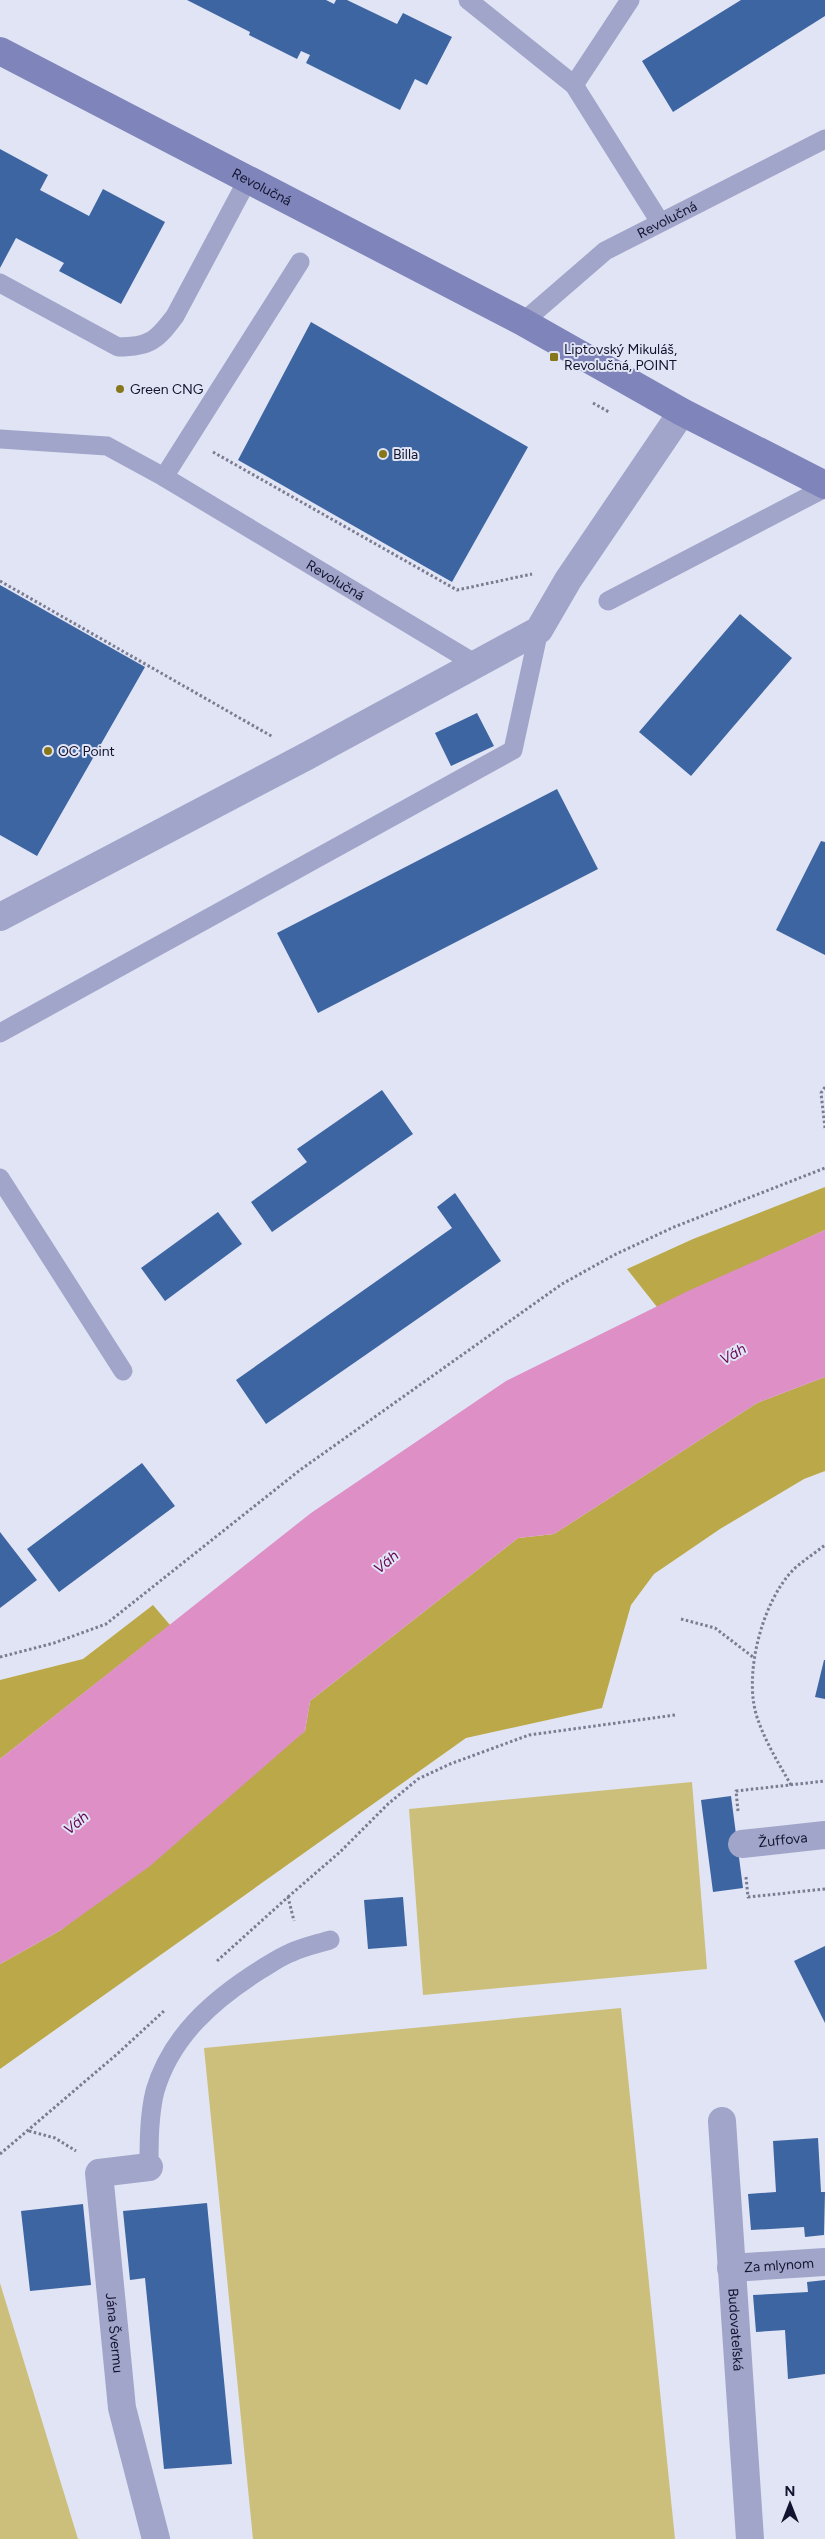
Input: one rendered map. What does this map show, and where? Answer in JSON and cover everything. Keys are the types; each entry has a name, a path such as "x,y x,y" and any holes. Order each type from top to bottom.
{"main road":[{"name":"Revolučná","path":"0,51 523,322 682,412 825,486"}],"street":[{"path":"0,917 307,756 539,630 568,580 682,412"},
{"name":"Žuffova","path":"742,1844 825,1835"},
{"name":"Budovateľská","path":"722,2121 750,2539"},
{"path":"99,2173 149,2168"},
{"name":"Jána Švermu","path":"99,2173 122,2408 156,2539"},
{"name":"Za mlynom","path":"731,2268 825,2262"}],"lane":[{"path":"468,0 574,85 660,222"},
{"path":"574,85 630,0"},
{"name":"Revolučná","path":"523,322 605,250 825,139"},
{"path":"0,283 118,347 140,347 162,334 175,316 248,179"},
{"path":"164,477 300,262"},
{"name":"Revolučná","path":"0,439 107,446 164,477 474,664"},
{"path":"608,601 825,486"},
{"path":"0,1033 513,750 539,630"},
{"path":"0,1178 123,1371"},
{"path":"149,2168 149,2143 155,2093 169,2058 184,2035 219,1998 242,1982 289,1953 330,1940"}],"path":[{"path":"590,401 613,414"},
{"path":"189,438 457,590 551,570 568,580"},
{"path":"0,581 307,756"},
{"path":"825,1087 821,1093 825,1128"},
{"path":"0,1657 54,1643 106,1624 300,1470 562,1284 614,1255 674,1227 825,1168"},
{"path":"791,1785 757,1718 754,1696 754,1657 763,1624 783,1585 793,1570 825,1546"},
{"path":"681,1618 715,1628 754,1657"},
{"path":"288,1897 340,1852 388,1804 418,1779 450,1764 528,1735 675,1715"},
{"path":"825,1781 736,1791 748,1897 825,1889"},
{"path":"29,2131 55,2138 78,2152 99,2173"}],"shaded area":[{"path":"825,1187 825,1230 657,1307 627,1269 693,1239"},
{"path":"825,1377 825,1471 804,1479 720,1529 654,1574 631,1605 602,1708 466,1738 0,2069 0,1964 61,1930 305,1731 310,1701 518,1538 554,1534 757,1403"},
{"path":"153,1605 170,1625 0,1759 0,1680 83,1659"},
{"path":"692,1782 707,1969 423,1995 409,1809"},
{"path":"621,2008 675,2539 253,2539 204,2048"},
{"path":"0,2283 78,2539 0,2539"}],"water":[{"name":"Váh","path":"825,1230 825,1377 757,1403 554,1534 518,1538 310,1701 305,1731 150,1866 61,1930 0,1964 0,1759 311,1513 506,1381 688,1291"}],"building":[{"path":"187,0 326,0 334,4 336,0 347,0 397,24 403,13 452,37 427,85 415,79 400,110 306,63 310,55 301,51 297,59 249,35 250,32"},
{"path":"741,0 825,0 825,16 673,112 642,61"},
{"path":"0,149 48,175 40,190 89,216 103,189 165,222 121,304 59,271 64,263 16,238 0,268"},
{"name":"Billa","path":"311,322 528,447 452,582 238,460"},
{"name":"OC Point","path":"0,585 145,667 37,856 0,835"},
{"path":"740,614 792,658 691,776 639,732"},
{"path":"477,713 494,746 451,766 435,733"},
{"path":"557,789 598,869 318,1013 277,933"},
{"path":"821,841 825,842 825,955 776,930"},
{"path":"382,1090 413,1134 272,1232 251,1202 307,1162 297,1149"},
{"path":"455,1193 501,1261 266,1424 236,1380 452,1228 437,1207"},
{"path":"218,1212 242,1244 165,1301 141,1268"},
{"path":"142,1463 175,1506 59,1592 27,1549"},
{"path":"0,1532 37,1580 0,1608"},
{"path":"825,1660 825,1699 815,1697"},
{"path":"731,1796 743,1888 713,1892 701,1800"},
{"path":"403,1897 407,1946 368,1949 364,1900"},
{"path":"825,1946 825,2023 794,1961"},
{"path":"818,2138 821,2192 825,2192 824,2235 805,2237 804,2227 751,2230 748,2194 776,2192 773,2141"},
{"path":"207,2203 232,2464 164,2469 145,2278 130,2280 123,2211"},
{"path":"83,2204 91,2285 30,2291 21,2211"},
{"path":"825,2280 825,2374 788,2379 785,2330 756,2332 753,2295 808,2292 807,2282"}],"place":[{"name":"Liptovský Mikuláš, Revolučná, POINT","path":"554,357"},
{"name":"Green CNG","path":"120,389"},
{"name":"Billa","path":"383,454"},
{"name":"OC Point","path":"48,751"}]}
